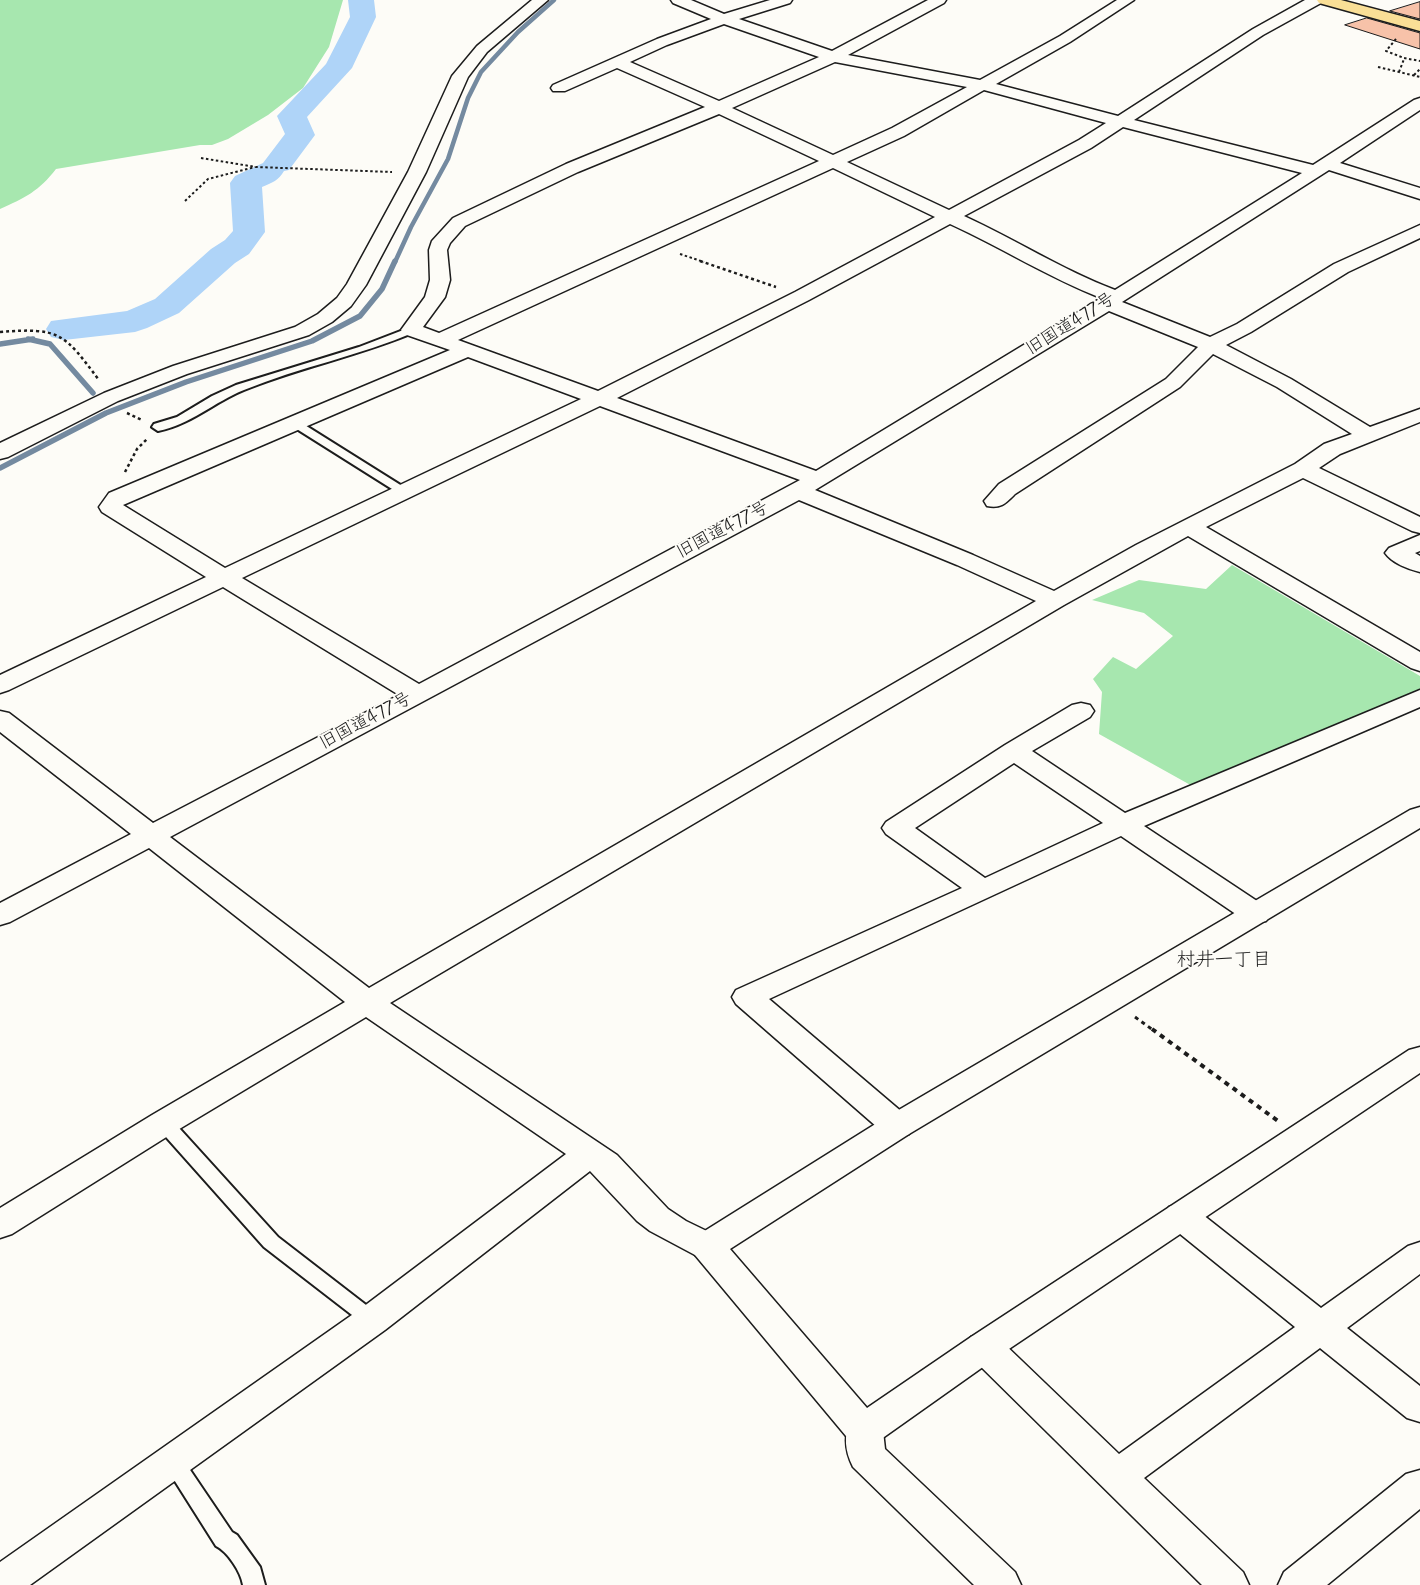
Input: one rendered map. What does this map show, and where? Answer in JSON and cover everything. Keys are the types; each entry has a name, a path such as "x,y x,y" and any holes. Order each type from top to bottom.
{"main road":[{"path":"1324,0 1420,26"}],"street":[{"path":"0,452 111,397 180,370 284,338 302,331 325,318 350,296 417,172 460,76 482,49 541,0"},
{"path":"678,0 723,19 833,57 983,85 1058,106 1321,167 1420,194"},
{"path":"559,88 662,42 723,19 785,0"},
{"path":"818,478 411,330 435,298 440,280 438,250 441,241 459,222 572,168 720,107 833,57 940,0"},
{"path":"1100,0 1123,2"},
{"path":"0,685 600,398 802,296 1076,149 1124,120 1258,32 1316,0"},
{"path":"440,340 898,132 1065,40 1123,2"},
{"path":"617,62 720,107 831,162 1004,242 1111,300 1211,345 1284,383 1367,434"},
{"name":"旧国道477号","path":"0,915 798,491 986,378 1418,107"},
{"path":"995,501 1008,489 1173,383 1211,345 1244,328 1341,268 1419,233"},
{"path":"418,694 223,578 110,507 117,498 468,350"},
{"path":"0,1226 164,1123 367,1002 1055,600 1303,469 1332,449 1420,415"},
{"path":"1303,469 1420,526"},
{"path":"798,491 965,560 1055,600"},
{"path":"1190,527 1420,663"},
{"path":"1420,542 1397,553 1420,565"},
{"path":"1396,648 1420,636"},
{"path":"897,1126 747,997 1122,825 1420,698"},
{"path":"983,890 896,828 1014,751 1081,711"},
{"path":"0,719 149,836 367,1002 604,1164 618,1176 654,1216 670,1229 707,1246 864,1431 866,1456 1001,1585"},
{"path":"1014,751 1256,914"},
{"path":"707,1246 897,1126 1420,816"},
{"path":"864,1431 984,1346 1420,1058"},
{"path":"0,1584 372,1320 589,1154"},
{"path":"1181,1216 1420,1407"},
{"path":"1118,1476 1420,1255"},
{"path":"984,1346 1229,1585"},
{"path":"1298,1585 1420,1486"}],"lane":[{"path":"158,427 168,426 206,403 280,372 375,346 411,330"},
{"path":"296,424 404,491"},
{"path":"164,1123 271,1242 372,1320"},
{"path":"173,1462 224,1539 229,1542 252,1574 254,1585"}],"path":[{"path":"1401,34 1386,51 1404,58 1420,61"},
{"path":"1399,72 1404,58"},
{"path":"1378,68 1420,77"},
{"path":"1414,76 1420,69"},
{"path":"201,158 256,167 417,172"},
{"path":"185,201 208,179 256,167"},
{"path":"650,243 802,296"},
{"path":"0,332 38,331 54,335 68,342 111,397"},
{"path":"117,498 126,469 137,449 158,427 126,413"},
{"path":"1135,1017 1300,1138"}],"green space":[{"path":"0,0 343,0 329,47 303,88 268,115 228,139 212,145 200,145 56,169 44,183 31,193 0,209"},
{"path":"1232,565 1420,676 1420,689 1194,787 1099,734 1102,692 1093,679 1113,657 1136,669 1173,636 1144,613 1092,600 1139,580 1206,589"}],"building":[{"path":"1420,2 1420,19 1390,11"},
{"path":"1367,18 1420,33 1420,49 1345,25"}],"waterway":[{"path":"278,163 300,135 292,116 338,68 363,17 361,0"},
{"path":"395,262 411,227 448,159 468,98 481,72 518,32 554,0"},
{"path":"64,329 135,321 167,306 223,256 237,247 249,232 246,183 269,171"},
{"path":"0,468 106,413 186,382 312,341 360,316 382,289 395,261"},
{"path":"0,344 30,339"},
{"path":"30,339 50,344 93,393"}],"district":[{"name":"村井一丁目","path":"1224,961"}]}
